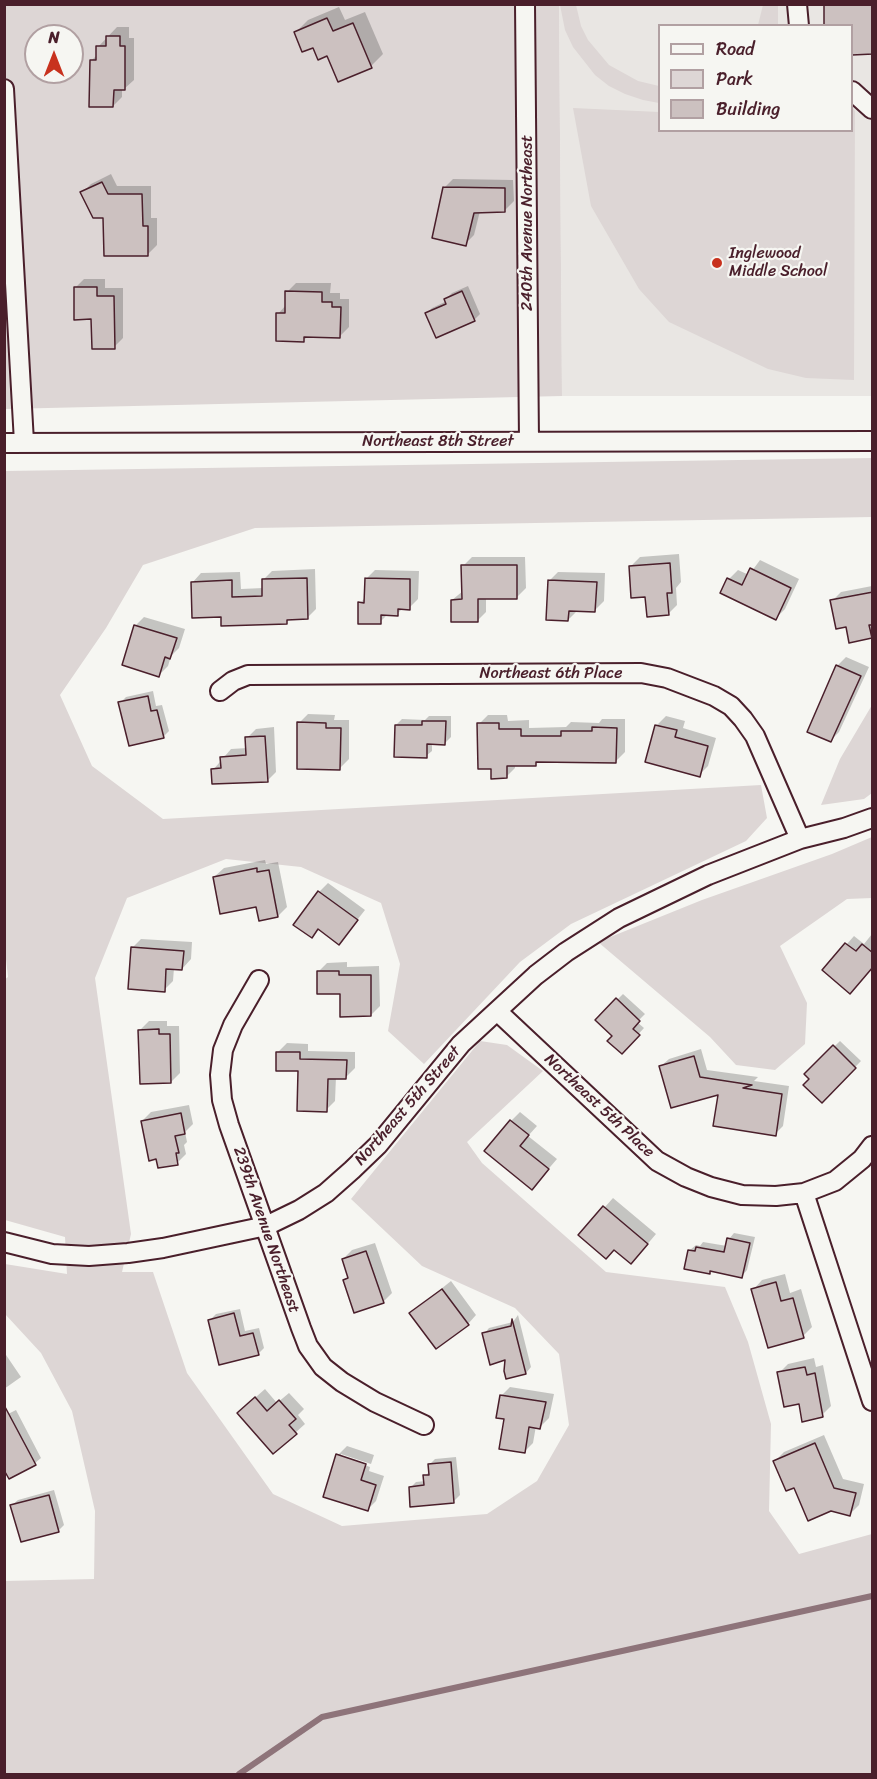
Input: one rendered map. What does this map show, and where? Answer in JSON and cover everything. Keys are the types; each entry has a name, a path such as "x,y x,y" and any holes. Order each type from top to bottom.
{"street":[{"name":"240th Avenue Northeast","path":"525,4 530,441"},
{"path":"797,4 799,24"},
{"path":"4,89 24,442"},
{"path":"853,92 873,109"},
{"name":"Northeast 8th Street","path":"4,443 873,441"},
{"name":"Northeast 6th Place","path":"220,691 233,681 248,675 641,673 667,678 714,696 731,706 743,719 755,736 800,839"},
{"name":"Northeast 5th Street","path":"4,1242 52,1254 89,1256 163,1248 266,1226 299,1210 326,1193 352,1170 378,1144 461,1044 536,975 566,952 619,918 708,875 800,839 873,818"},
{"name":"239th Avenue Northeast","path":"259,980 232,1025 223,1050 220,1075 222,1100 304,1337 323,1367 342,1382 375,1402 424,1425"},
{"name":"Northeast 5th Place","path":"497,1011 657,1161 694,1181 742,1195 777,1197 804,1193 835,1180 862,1159 873,1146"},
{"path":"804,1193 873,1401"}],"shaded area":[{"name":"Inglewood Middle School","path":"559,5 872,5 872,396 562,396"}],"green space":[{"path":"4,5 559,5 562,396 5,409"},
{"path":"560,5 576,5 581,26 588,40 609,65 638,81 658,86 658,103 625,94 609,86 595,75 573,47 565,30"},
{"path":"763,5 778,5 778,24 758,24"},
{"path":"573,108 658,112 658,132 853,132 853,108 855,111 854,380 806,378 768,369 669,322 639,289 591,206"},
{"path":"872,458 872,517 255,528 143,565 106,628 60,695 92,766 163,819 761,785 767,818 746,841 571,924 520,962 424,1064 388,1031 400,964 381,903 301,867 226,859 127,898 95,978 131,1234 122,1272 153,1272 187,1373 273,1494 342,1526 487,1514 537,1481 569,1425 559,1354 515,1308 422,1266 351,1199 480,1041 507,1045 543,1071 467,1142 482,1163 606,1272 725,1287 748,1342 771,1424 769,1511 799,1554 872,1534 872,1774 5,1774 5,1581 94,1579 95,1511 72,1411 41,1353 5,1314 5,1264 67,1274 65,1237 5,1220 4,980 8,977 4,941 5,471"},
{"path":"872,705 872,793 864,799 821,805 840,759"},
{"path":"872,837 872,898 847,899 780,946 807,1003 805,1044 775,1070 736,1065 710,1037 598,942 702,900 832,854"}],"building":[{"path":"824,4 873,4 873,54 853,55 853,24 824,24"},
{"path":"327,18 333,31 353,23 372,68 338,82 327,56 318,60 313,48 302,52 294,32"},
{"path":"106,36 120,36 120,46 125,46 125,90 114,90 113,107 89,107 90,60 96,60 96,46 106,46"},
{"path":"102,182 108,194 142,194 143,226 148,226 148,256 104,256 103,218 93,218 80,192"},
{"path":"443,187 505,188 505,212 474,213 466,246 432,238"},
{"path":"74,287 97,287 97,296 114,296 115,349 92,349 91,319 74,320"},
{"path":"285,291 322,292 322,302 332,302 332,307 341,307 340,338 304,337 304,342 276,341 276,313 285,313"},
{"path":"462,291 475,321 436,338 425,313 446,304 444,299"},
{"path":"670,563 672,593 667,593 669,615 647,617 645,597 631,598 629,566"},
{"path":"461,565 517,565 517,599 478,599 478,622 451,622 451,600 462,599"},
{"path":"750,568 791,588 776,620 720,593 727,578 742,585"},
{"path":"307,578 308,619 287,620 287,624 221,626 221,617 192,618 191,582 232,580 232,597 262,596 262,579"},
{"path":"365,578 410,579 410,610 398,609 398,616 381,615 381,624 358,624 358,602 364,603"},
{"path":"548,580 597,582 595,612 569,611 568,621 546,620"},
{"path":"873,592 873,625 869,625 872,638 849,643 846,627 836,629 830,600"},
{"path":"134,625 177,638 170,659 165,657 159,677 122,665"},
{"path":"836,665 861,676 831,742 807,732"},
{"path":"148,696 151,711 157,710 164,738 129,746 118,702"},
{"path":"422,721 446,721 445,745 427,744 427,758 394,757 395,725 422,725"},
{"path":"297,722 326,723 326,728 341,728 340,770 297,769"},
{"path":"477,723 499,723 499,729 521,729 521,736 561,736 561,731 592,731 592,727 617,728 616,763 536,762 536,766 507,766 507,778 491,779 491,769 478,769"},
{"path":"655,725 677,730 675,737 708,746 700,777 645,762"},
{"path":"265,736 268,782 212,784 211,769 221,768 220,757 246,755 245,737"},
{"path":"257,868 257,872 269,870 278,917 259,921 256,907 220,914 213,877"},
{"path":"318,891 358,920 339,945 318,929 312,938 293,925"},
{"path":"845,943 856,951 862,944 873,953 873,967 850,994 822,970"},
{"path":"131,947 184,951 182,970 166,969 165,992 128,989"},
{"path":"317,971 339,971 339,975 371,975 371,1016 340,1017 340,994 317,994"},
{"path":"616,998 640,1021 633,1029 640,1035 622,1054 607,1041 612,1036 595,1020"},
{"path":"159,1029 159,1034 170,1034 171,1083 140,1084 138,1030"},
{"path":"833,1045 856,1068 822,1103 803,1085 809,1079 804,1074"},
{"path":"276,1052 300,1052 300,1059 347,1060 346,1079 328,1079 327,1112 297,1111 298,1071 276,1071"},
{"path":"694,1056 700,1077 752,1085 743,1088 782,1094 776,1136 713,1126 718,1095 671,1108 659,1066"},
{"path":"181,1113 185,1134 175,1136 179,1153 176,1153 178,1165 158,1168 156,1159 149,1161 141,1121"},
{"path":"510,1120 529,1135 520,1146 549,1169 532,1190 484,1151"},
{"path":"603,1206 648,1244 631,1264 614,1250 606,1259 578,1235"},
{"path":"727,1238 750,1243 742,1278 710,1271 710,1274 684,1269 688,1250 695,1251 696,1247 724,1252"},
{"path":"366,1251 384,1303 354,1313 343,1280 348,1278 342,1259"},
{"path":"776,1282 781,1301 793,1298 804,1338 768,1348 751,1289"},
{"path":"442,1289 469,1325 436,1349 409,1313"},
{"path":"234,1313 240,1336 253,1333 259,1355 219,1365 208,1320"},
{"path":"512,1319 526,1374 506,1379 505,1360 490,1365 482,1333 511,1326"},
{"path":"805,1367 807,1375 815,1373 823,1417 802,1422 799,1404 784,1407 777,1372"},
{"path":"500,1395 546,1402 540,1429 529,1427 525,1453 499,1449 504,1419 496,1418"},
{"path":"255,1397 267,1411 279,1400 296,1419 289,1425 297,1434 273,1454 237,1413"},
{"path":"4,1405 36,1465 9,1479 4,1470"},
{"path":"815,1443 834,1488 856,1493 850,1516 831,1511 808,1521 794,1488 786,1491 773,1461"},
{"path":"336,1454 366,1464 361,1480 376,1485 368,1511 323,1497"},
{"path":"451,1462 454,1503 410,1507 409,1487 424,1485 423,1475 429,1475 428,1464"},
{"path":"49,1495 59,1532 21,1542 10,1505"}],"waterway":[{"path":"239,1774 322,1717 872,1596"}],"place":[{"name":"Inglewood Middle School","path":"717,263"}]}
